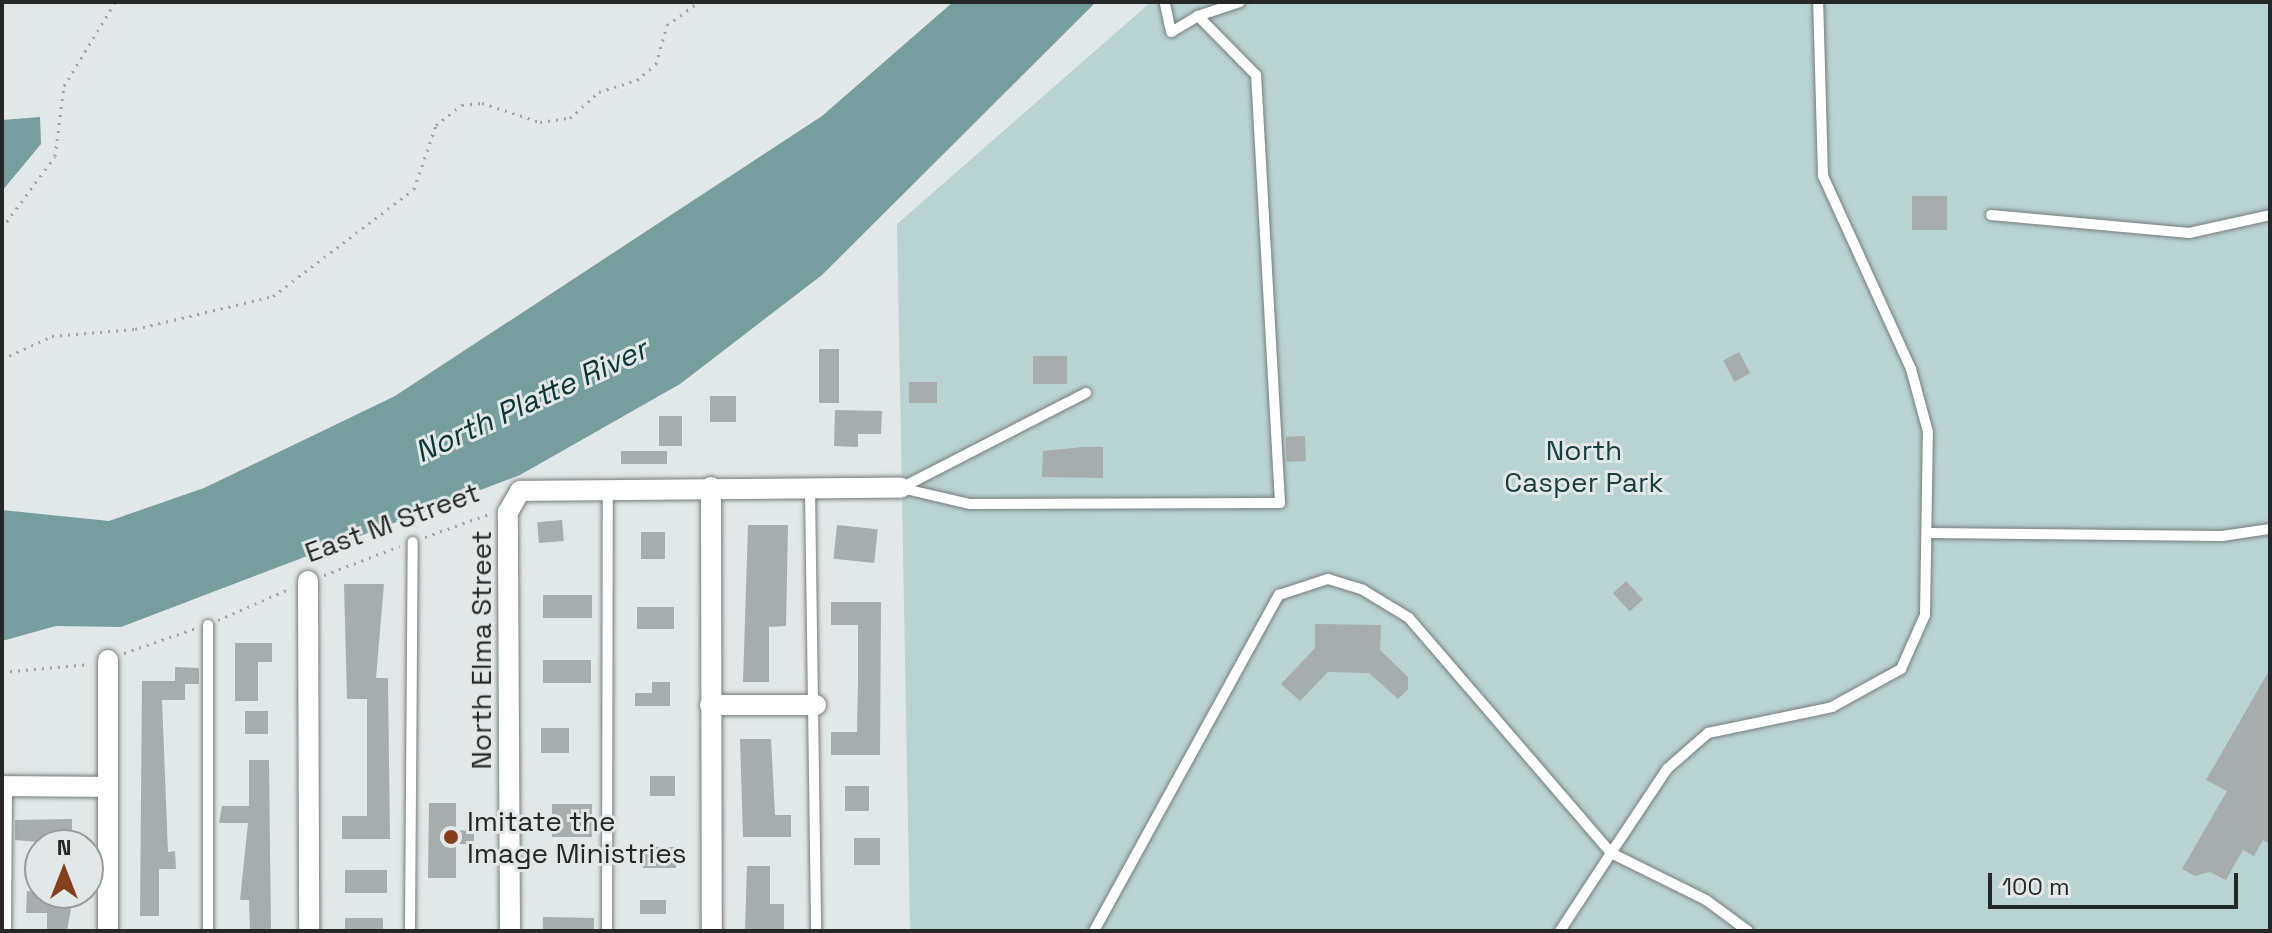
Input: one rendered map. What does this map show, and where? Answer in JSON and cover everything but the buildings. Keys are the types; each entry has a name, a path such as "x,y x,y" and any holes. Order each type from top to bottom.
{"street":[{"name":"East M Street","path":"508,512 520,491 711,487 901,488"},
{"path":"711,487 712,931"},
{"name":"North Elma Street","path":"508,512 510,931"},
{"path":"308,581 309,931"},
{"path":"108,660 108,931"},
{"path":"710,705 816,705"},
{"path":"5,786 108,787"}],"lane":[{"path":"1165,3 1171,32 1198,16 1240,2"},
{"path":"1560,931 1667,769 1708,733 1832,707 1901,669 1925,615 1929,533 1921,401 1823,176 1818,2"},
{"path":"901,488 970,504 1280,503 1256,75 1198,16"},
{"path":"1991,215 2189,233 2270,215"},
{"path":"901,488 1086,393"},
{"path":"607,931 608,488"},
{"path":"810,489 816,705 816,931"},
{"path":"1929,533 2222,536 2270,529"},
{"path":"410,931 413,542"},
{"path":"1094,931 1279,595 1328,579 1363,590 1409,618 1611,853 1706,900 1748,931"},
{"path":"208,625 208,931"},
{"path":"5,786 6,931"}],"path":[{"path":"2,228 55,156 64,86 115,2"},
{"path":"2,359 52,336 135,329 273,296 414,189 436,125 462,105 482,103 540,122 570,118 599,92 637,80 656,64 667,25 699,2"},
{"path":"735,2 755,2"},
{"name":"East M Street","path":"2,672 108,660 208,625 308,581 477,515 508,512"}],"green space":[{"name":"North Casper Park","path":"1151,2 2270,2 2270,931 910,931 897,224"}],"water":[{"name":"North Platte River","path":"953,2 1096,2 822,275 680,384 520,475 121,627 56,626 2,641 2,510 109,521 204,488 395,396 822,116"},
{"path":"40,117 41,144 2,191 2,120"}],"place":[{"name":"Imitate the Image Ministries","path":"451,837"}]}
